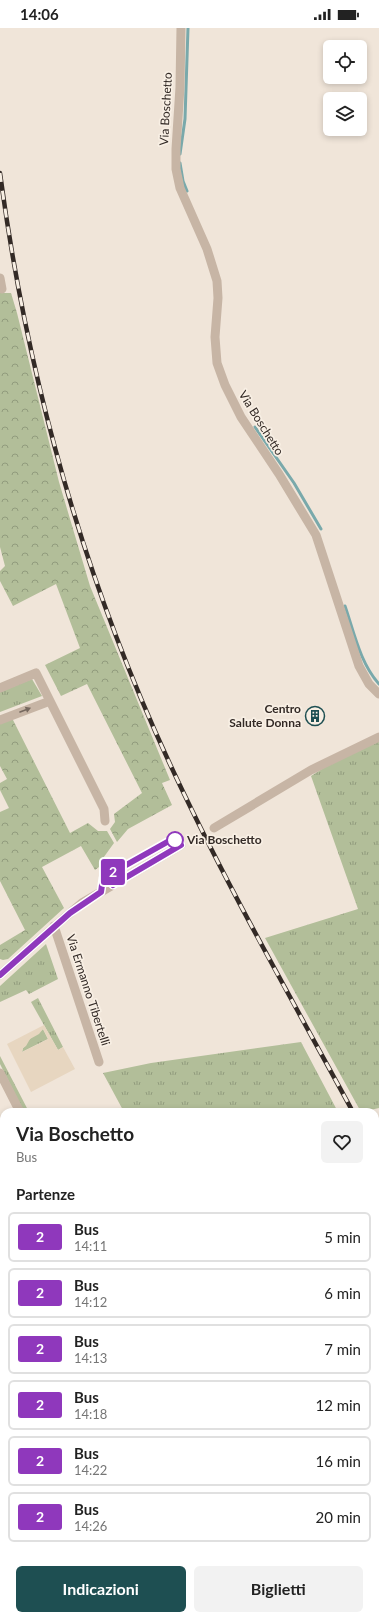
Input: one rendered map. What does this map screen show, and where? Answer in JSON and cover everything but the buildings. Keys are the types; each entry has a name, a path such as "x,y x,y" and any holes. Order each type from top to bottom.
{"street":[{"name":"Via Boschetto","path":"181,28 180,87 176,149 177,177 183,196 207,249 215,274 218,298 216,350 219,370 241,417 279,474 316,535 359,666 369,684 379,694"},
{"path":"0,278 2,289"},
{"path":"0,688 36,673 104,809 105,821"},
{"path":"0,720 50,701"},
{"path":"214,828 311,770 379,737"},
{"path":"0,974 54,926 82,904 181,845"},
{"name":"Via Ermanno Tibertelli","path":"54,926 99,1062"},
{"path":"0,1073 18,1108"}],"green space":[{"path":"0,293 11,293 59,482 90,586 170,780 162,783 172,805 128,829 117,842 110,829 115,822 114,814 142,793 87,684 61,696 45,665 80,648 56,584 13,606 0,581 0,571 5,566 0,547"},
{"path":"32,679 42,696 0,712 0,692"},
{"path":"12,718 70,833 88,823 98,831 107,831 114,843 101,861 99,867 95,870 81,846 42,867 64,908 8,959 3,960 0,959 0,945 25,930 0,881 0,812 9,808 0,790 0,783 7,779 0,766 0,723"},
{"path":"379,741 379,1108 359,1108 265,938 358,909 311,776 325,767"},
{"path":"46,944 58,979 29,994 26,990 0,1002 0,986"},
{"path":"38,998 63,1047 58,1050 31,1002"},
{"path":"43,1029 48,1039 22,1052 28,1041"},
{"path":"301,1042 336,1108 122,1108 103,1073 151,1063"},
{"path":"0,1056 27,1108 22,1108 0,1064"}],"shaded area":[{"path":"44,1025 58,1050 63,1047 75,1069 31,1092 7,1044","holes":["43,1029 48,1039 22,1052 23,1048 30,1039 39,1034"]}],"waterway":[{"path":"180,154 185,119 188,28"},
{"path":"180,163 183,181 187,191"},
{"path":"255,427 294,483 321,529"},
{"path":"345,606 362,657 372,676 379,684"}],"railway":[{"path":"0,173 11,249 43,400 62,474 110,620 138,692 169,762 212,851 351,1108"}],"bus line":[{"name":"2","path":"0,975 54,926 82,904 101,892 103,878 169,841 175,840 180,843 181,845 113,885"}],"place":[{"name":"Centro Salute Donna","path":"315,716"},
{"name":"Via Boschetto","path":"175,840"}]}
